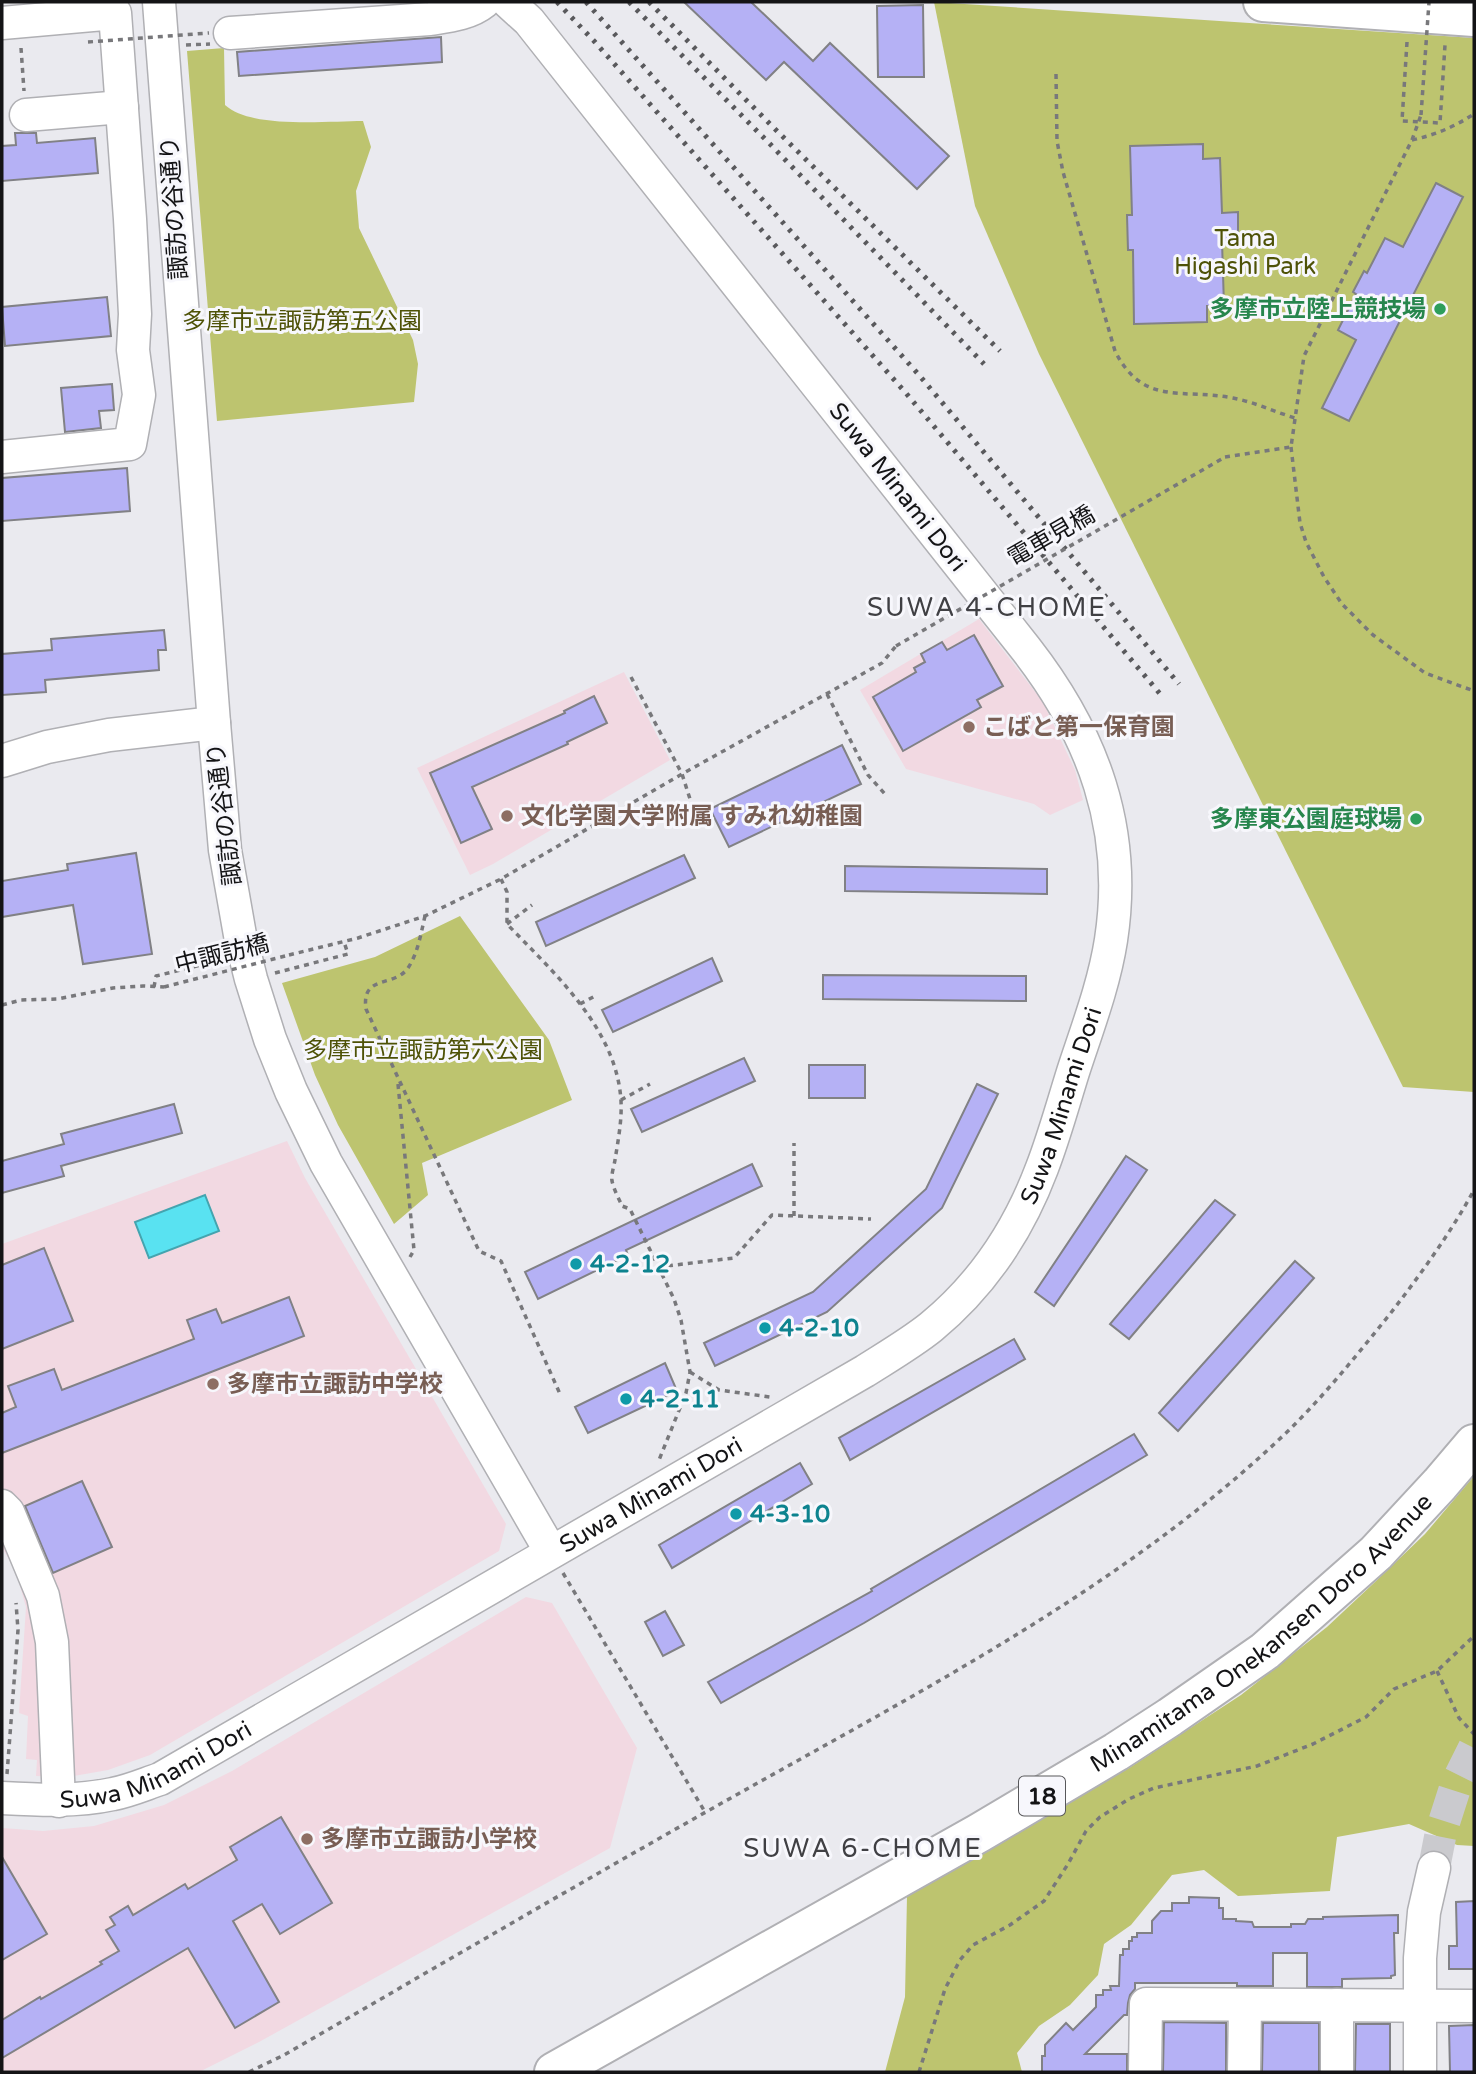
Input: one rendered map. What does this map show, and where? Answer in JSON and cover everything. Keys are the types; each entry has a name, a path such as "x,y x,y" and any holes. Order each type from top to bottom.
{"main road":[{"path":"1263,2 1474,16"},
{"name":"Minamitama Onekansen Doro Avenue","path":"554,2072 979,1833 1170,1717 1265,1651 1376,1553 1474,1444"}],"street":[{"name":"諏訪の谷通り","path":"159,2 225,850 251,979 270,1039 291,1091 326,1163 551,1552"},
{"path":"219,33 430,19 458,14 484,2"},
{"name":"Suwa Minami Dori","path":"4,1790 59,1801 114,1794 160,1779 865,1371 931,1327 978,1281 994,1260 1021,1214 1043,1168 1097,998 1111,941 1115,905 1114,857 1106,803 1088,752 1068,709 1047,676 529,21 508,2"},
{"path":"2,23 115,13 130,219 135,314 133,350 139,395 130,444 2,457"},
{"path":"26,115 122,107"},
{"path":"139,395 189,392"},
{"path":"2,761 47,747 109,735 214,723"},
{"path":"2,1506 8,1512 43,1596 52,1643 59,1801"},
{"path":"1420,2072 1420,1958 1424,1912 1434,1868"},
{"path":"1145,2072 1146,2004 1474,2006"},
{"path":"1244,2072 1245,2005"},
{"path":"1336,2005 1337,2072"}],"path":[{"path":"1429,2 1422,116 1304,356 1291,447 1300,523 1324,577 1342,604 1373,635 1425,673 1474,691"},
{"path":"88,42 219,33"},
{"path":"1407,42 1402,121 1440,122 1445,45"},
{"path":"21,48 26,115"},
{"path":"1056,74 1057,141 1063,172 1115,351 1122,365 1132,377 1165,393 1234,398 1295,418"},
{"path":"1412,140 1452,128 1474,114"},
{"name":"電車見橋","path":"682,774 882,663 896,646 1225,457 1291,447"},
{"path":"631,677 682,774 700,830"},
{"path":"827,694 868,775 885,794"},
{"name":"中諏訪橋","path":"2,1005 21,1000 57,999 113,988 164,987 344,942 425,916 501,879 682,774"},
{"path":"501,879 507,892 507,924 553,971 580,1004 613,1060 621,1100 621,1123 612,1180 622,1206 630,1209 681,1320 690,1372 686,1393 656,1465"},
{"path":"507,924 532,905"},
{"path":"425,916 413,958 406,971 368,989 364,998 366,1009 479,1251 501,1261 560,1394"},
{"path":"273,973 348,954 344,942"},
{"path":"154,986 156,976 227,958"},
{"path":"580,1004 597,995"},
{"path":"398,1079 414,1250 407,1262"},
{"path":"621,1100 650,1084"},
{"path":"794,1143 794,1216"},
{"path":"250,2072 897,1705 1086,1591 1130,1561 1234,1480 1289,1430 1340,1375 1410,1288 1474,1191"},
{"path":"658,1266 734,1258 772,1215 871,1219"},
{"path":"690,1372 719,1390 779,1398 789,1415"},
{"path":"551,1552 705,1812"},
{"path":"4,1790 18,1630 15,1597"},
{"path":"919,2072 945,1989 960,1960 973,1945 1044,1900 1086,1831 1100,1817 1129,1798 1154,1788 1257,1766 1366,1717 1394,1689 1437,1671 1474,1636"},
{"path":"1437,1671 1459,1718 1474,1734"}],"shaded area":[{"name":"こばと第一保育園","path":"979,619 1043,702 1075,770 1083,800 1050,815 1034,804 906,769 860,690"},
{"name":"文化学園大学附属 すみれ幼稚園","path":"624,672 670,760 470,875 417,768"},
{"name":"多摩市立諏訪中学校","path":"287,1141 305,1178 506,1524 499,1551 150,1755 108,1770 68,1777 36,1776 37,1760 26,1759 28,1716 19,1713 26,1607 16,1572 2,1547 2,1244"},
{"name":"多摩市立諏訪小学校","path":"526,1597 552,1603 637,1748 610,1848 259,2042 199,2072 2,2072 2,1828 43,1831 94,1826 164,1805 232,1771"}],"green space":[{"name":"Tama Higashi Park","path":"934,2 1474,38 1474,1092 1403,1087 1039,354 975,206"},
{"name":"多摩市立諏訪第五公園","path":"224,48 225,105 237,113 271,121 363,121 371,147 356,191 359,228 413,340 418,364 414,402 217,421 187,51"},
{"name":"多摩市立諏訪第六公園","path":"460,916 549,1040 572,1100 422,1163 428,1195 394,1224 338,1125 315,1075 282,983 375,957"},
{"path":"1474,1476 1474,1846 1457,1845 1409,1824 1337,1837 1330,1891 1238,1896 1204,1870 1172,1875 1131,1925 1104,1944 1098,1975 1070,2005 1039,2026 1017,2053 1022,2072 885,2072 905,1997 907,1896 1129,1768 1241,1695 1327,1627 1376,1581 1425,1534"}],"water":[{"path":"205,1195 219,1231 149,1258 135,1222"}],"building":[{"path":"684,2 751,2 813,61 830,43 949,156 917,189 784,62 766,80"},
{"path":"923,5 924,77 878,77 877,6"},
{"path":"441,37 442,62 239,76 237,52"},
{"path":"15,133 36,133 37,143 95,138 98,173 2,181 2,146 16,145"},
{"path":"1203,144 1203,159 1220,158 1222,213 1238,212 1238,241 1222,241 1224,306 1207,306 1207,322 1134,324 1133,250 1128,250 1127,215 1132,215 1130,146"},
{"path":"1436,183 1463,197 1349,421 1322,408 1356,340 1338,330 1356,294 1353,292 1364,271 1367,273 1385,238 1403,247"},
{"path":"107,297 111,336 5,346 2,307"},
{"path":"112,384 114,410 99,411 101,428 65,432 61,388"},
{"path":"127,468 130,511 2,521 2,478"},
{"path":"164,630 166,650 158,650 159,670 45,680 46,692 2,695 2,654 52,650 51,639"},
{"path":"974,635 1003,686 977,700 981,707 903,751 873,697 916,672 914,668 925,662 921,654 942,642 947,650"},
{"path":"594,696 607,723 567,742 568,744 472,787 492,829 461,843 430,773 565,713 564,711"},
{"path":"842,745 861,784 729,847 710,809"},
{"path":"136,853 152,954 83,964 73,905 2,917 2,881 68,870 67,864"},
{"path":"684,855 695,878 546,946 536,922"},
{"path":"845,866 1047,869 1047,894 845,891"},
{"path":"712,958 722,981 613,1032 602,1010"},
{"path":"823,975 1026,976 1026,1001 823,999"},
{"path":"744,1058 755,1081 642,1132 631,1109"},
{"path":"809,1065 865,1065 865,1098 809,1098"},
{"path":"977,1084 998,1094 942,1208 827,1312 715,1366 704,1343 813,1292 926,1189"},
{"path":"174,1104 182,1133 61,1166 64,1176 2,1193 2,1161 64,1144 61,1134"},
{"path":"1126,1156 1147,1170 1054,1306 1035,1292"},
{"path":"752,1164 762,1186 626,1250 628,1255 538,1299 525,1272"},
{"path":"1215,1200 1235,1215 1129,1339 1110,1324"},
{"path":"44,1248 73,1321 2,1349 2,1265"},
{"path":"1295,1261 1314,1278 1178,1431 1159,1413"},
{"path":"289,1297 304,1336 2,1453 2,1413 16,1407 8,1386 54,1369 62,1390 194,1339 187,1320 216,1309 222,1323"},
{"path":"1014,1339 1025,1359 850,1460 839,1438"},
{"name":"4-2-11","path":"665,1363 677,1391 588,1433 575,1407"},
{"path":"1134,1434 1147,1455 864,1623 721,1703 708,1682 872,1591 871,1589"},
{"name":"4-3-10","path":"800,1463 812,1484 672,1568 659,1545"},
{"path":"82,1481 112,1547 53,1573 25,1506"},
{"path":"665,1611 684,1645 663,1656 645,1622"},
{"path":"281,1817 332,1903 280,1934 262,1904 233,1921 279,2002 235,2028 188,1948 2,2058 2,2020 102,1964 100,1962 119,1951 106,1930 115,1925 110,1917 128,1906 133,1915 185,1884 188,1889 237,1860 230,1847"},
{"path":"2,1857 47,1934 2,1960"},
{"path":"1189,1897 1219,1898 1223,1919 1252,1922 1254,1927 1291,1927 1291,1924 1305,1924 1308,1919 1323,1917 1398,1915 1398,1933 1394,1933 1395,1975 1391,1978 1342,1979 1342,1987 1307,1987 1307,1953 1273,1953 1273,1986 1237,1986 1237,1983 1135,1983 1127,2015 1085,2054 1127,2054 1127,2072 1042,2072 1045,2045 1066,2023 1073,2030 1096,2007 1096,1995 1103,1995 1103,1990 1111,1990 1110,1986 1119,1986 1120,1955 1123,1955 1123,1949 1129,1949 1132,1937 1137,1937 1137,1933 1152,1933 1152,1921 1161,1911 1172,1911 1172,1903 1189,1903"},
{"path":"1474,1901 1474,1969 1449,1969 1449,1946 1457,1946 1456,1902"},
{"path":"1164,2022 1226,2023 1226,2072 1163,2072"},
{"path":"1263,2023 1319,2023 1319,2072 1262,2072"},
{"path":"1356,2024 1390,2024 1390,2072 1355,2072"},
{"path":"1474,2025 1474,2072 1450,2072 1449,2026"}],"tunnel":[{"path":"1434,1868 1441,1832 1457,1782 1474,1748"}],"railway":[{"path":"557,2 905,392 1161,695"},
{"path":"586,2 919,375 1179,684"},
{"path":"629,2 984,364"},
{"path":"649,2 1000,351"}],"place":[{"name":"多摩市立陸上競技場","path":"1440,309"},
{"name":"こばと第一保育園","path":"969,727"},
{"name":"文化学園大学附属 すみれ幼稚園","path":"507,816"},
{"name":"多摩東公園庭球場","path":"1416,819"},
{"name":"4-2-12","path":"576,1264"},
{"name":"4-2-10","path":"765,1328"},
{"name":"多摩市立諏訪中学校","path":"213,1384"},
{"name":"4-2-11","path":"626,1399"},
{"name":"4-3-10","path":"736,1514"},
{"name":"多摩市立諏訪小学校","path":"307,1839"}],"district":[{"name":"SUWA 4-CHOME","path":"987,607"},
{"name":"SUWA 6-CHOME","path":"863,1848"}]}
